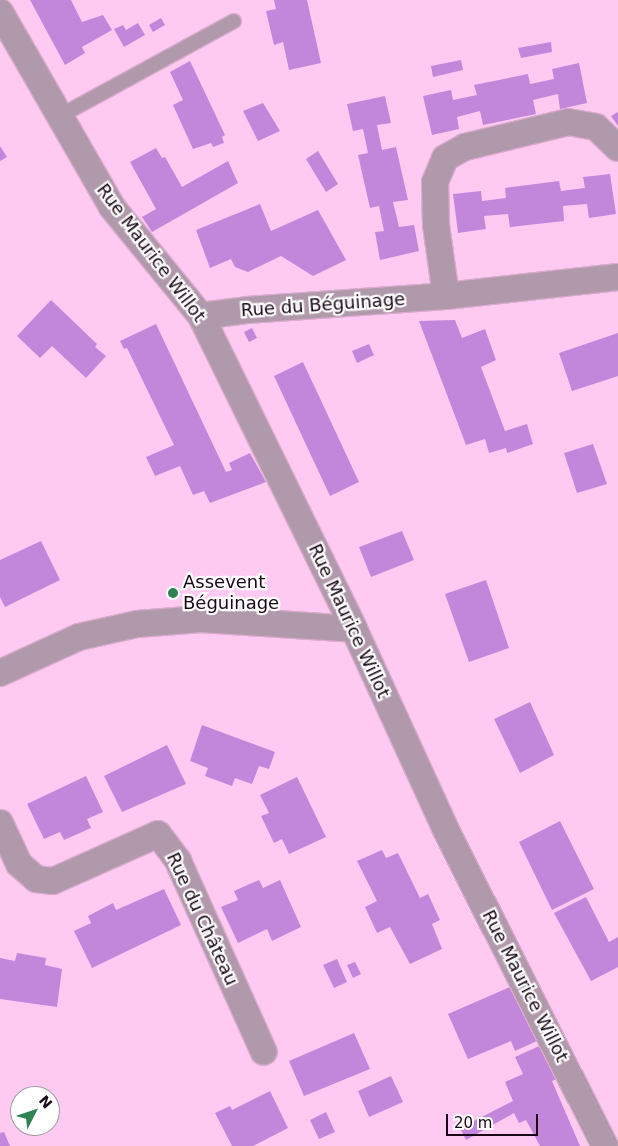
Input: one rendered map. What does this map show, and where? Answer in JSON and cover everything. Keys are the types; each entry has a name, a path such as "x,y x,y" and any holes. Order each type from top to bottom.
{"street":[{"name":"Rue Maurice Willot","path":"0,12 112,207 200,316 354,629 445,828 606,1146"},
{"path":"446,296 436,226 436,182 445,158 464,147 568,122 596,127 618,148"},
{"name":"Rue du Béguinage","path":"200,316 446,296 618,277"},
{"path":"0,673 79,636 137,624 201,619 354,629"},
{"name":"Rue du Château","path":"0,823 19,864 36,880 53,881 158,834 178,861 264,1052"}],"lane":[{"path":"60,116 234,21"}],"building":[{"path":"30,0 71,0 82,22 103,15 112,30 82,47 85,53 65,65"},
{"path":"274,0 307,0 321,63 289,70 283,42 274,45 266,11 276,9"},
{"path":"161,18 165,25 153,32 149,25"},
{"path":"138,23 145,35 124,47 114,29 123,25 126,30"},
{"path":"551,42 552,52 521,58 518,48"},
{"path":"461,60 463,70 433,77 431,66"},
{"path":"190,61 225,135 222,137 224,143 213,147 211,143 193,149 173,105 183,100 170,72"},
{"path":"579,63 587,103 560,109 558,94 533,100 536,114 483,125 480,111 457,117 459,129 432,135 423,96 451,90 453,100 477,95 474,85 528,74 530,84 554,79 552,69"},
{"path":"385,96 391,123 377,125 382,150 396,147 408,200 393,202 399,227 414,225 419,251 380,260 375,232 384,231 379,206 370,208 358,155 368,153 363,129 353,131 347,104"},
{"path":"263,103 280,131 258,141 243,111"},
{"path":"618,112 618,126 611,116"},
{"path":"0,146 7,157 0,161"},
{"path":"156,148 162,158 165,157 182,187 228,161 238,183 152,232 142,217 156,209 130,162"},
{"path":"318,151 338,184 326,192 306,159"},
{"path":"610,174 616,214 589,218 587,204 563,206 564,221 510,227 508,214 484,216 486,229 458,233 453,194 481,191 482,201 506,198 505,188 559,181 561,191 585,188 583,177"},
{"path":"260,204 271,231 318,210 346,260 313,276 281,256 248,272 235,267 231,259 210,268 196,230"},
{"path":"51,300 97,344 95,347 106,356 86,378 52,346 40,358 17,336"},
{"path":"455,320 462,338 485,329 496,360 481,367 505,431 527,424 533,444 507,453 506,448 489,453 485,439 466,445 419,321"},
{"path":"156,324 226,472 232,470 229,463 250,453 266,482 210,503 204,491 193,495 180,466 155,476 146,457 174,445 127,348 124,349 120,341"},
{"path":"252,328 257,338 249,342 244,332"},
{"path":"618,333 618,376 572,391 559,353"},
{"path":"369,344 374,355 357,363 352,351"},
{"path":"303,362 359,482 330,496 274,376"},
{"path":"593,444 607,484 577,493 564,453"},
{"path":"402,531 414,560 371,577 359,547"},
{"path":"41,541 60,580 5,607 0,597 0,560"},
{"path":"486,580 509,648 469,662 445,594"},
{"path":"530,702 554,755 520,773 494,719"},
{"path":"202,725 275,752 269,769 259,766 252,784 235,778 232,786 205,776 208,768 190,761"},
{"path":"167,745 186,784 122,812 104,776"},
{"path":"86,776 103,812 87,819 91,828 64,840 60,832 44,839 27,804"},
{"path":"297,777 326,837 289,854 282,839 274,843 261,816 269,813 260,795"},
{"path":"560,821 594,889 552,910 519,842"},
{"path":"382,850 386,858 398,853 420,898 428,894 440,920 432,924 442,949 410,964 390,927 377,933 365,907 377,901 357,861"},
{"path":"259,880 263,888 280,880 301,927 272,941 267,929 238,943 221,907 238,900 234,891"},
{"path":"164,889 181,925 92,968 74,931 91,923 88,916 113,903 116,910"},
{"path":"586,897 609,942 618,937 618,967 591,981 554,913"},
{"path":"17,953 46,958 45,965 62,969 57,1007 0,999 0,958 15,961"},
{"path":"337,959 347,982 334,988 323,965"},
{"path":"355,962 361,974 353,978 347,965"},
{"path":"510,987 539,1040 515,1051 511,1041 468,1059 448,1014"},
{"path":"354,1033 370,1069 304,1096 289,1061"},
{"path":"546,1043 561,1077 552,1081 580,1146 540,1146 526,1120 519,1123 514,1113 466,1140 460,1128 513,1101 505,1082 523,1074 515,1057"},
{"path":"391,1076 403,1102 369,1117 358,1091"},
{"path":"270,1091 288,1128 253,1146 232,1146 215,1113 230,1106 232,1110"},
{"path":"326,1112 335,1132 319,1139 310,1120"},
{"path":"4,1132 10,1146 0,1146 0,1133"}],"place":[{"name":"Assevent Béguinage","path":"173,593"}]}
